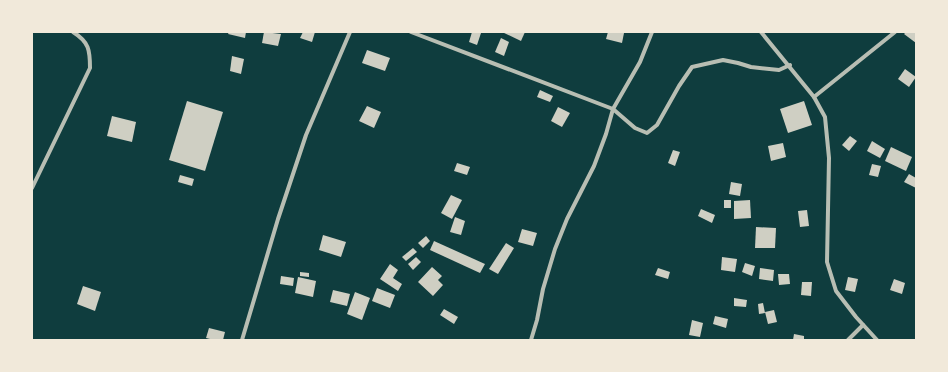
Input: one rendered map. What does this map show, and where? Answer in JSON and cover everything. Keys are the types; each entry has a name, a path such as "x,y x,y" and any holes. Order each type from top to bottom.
{"street":[{"path":"32,188 90,68 90,52 81,37 73,32"},
{"path":"242,340 278,219 306,135 350,32"},
{"path":"411,32 613,109 635,128 647,133 657,125 678,86 692,67 723,60 758,68 779,70 790,65"},
{"path":"531,340 537,320 542,289 555,249 567,219 594,166 606,134 613,109 640,62 652,32"},
{"path":"761,32 790,65 814,96 825,117 829,158 827,262 836,290 863,325 877,340"},
{"path":"814,96 895,32"},
{"path":"848,340 863,325"}],"building":[{"path":"229,32 246,32 245,38 228,34"},
{"path":"264,32 281,34 278,46 262,43"},
{"path":"303,32 315,32 312,42 300,38"},
{"path":"472,32 481,33 477,45 469,42"},
{"path":"502,32 525,32 521,41"},
{"path":"608,32 624,33 622,43 606,39"},
{"path":"906,32 916,32 916,43 904,34"},
{"path":"501,38 509,42 504,56 495,52"},
{"path":"367,50 390,58 385,71 362,63"},
{"path":"232,56 244,59 241,74 230,71"},
{"path":"905,69 916,77 909,87 898,79"},
{"path":"540,90 553,96 550,102 537,97"},
{"path":"187,101 223,112 205,171 169,160"},
{"path":"804,101 812,125 788,133 780,109"},
{"path":"367,106 381,112 374,128 359,121"},
{"path":"558,107 570,113 562,127 551,121"},
{"path":"112,116 136,122 132,142 107,136"},
{"path":"850,136 857,141 849,151 842,145"},
{"path":"872,141 885,149 880,158 867,151"},
{"path":"783,143 786,157 771,161 768,146"},
{"path":"891,147 912,157 906,171 885,161"},
{"path":"673,150 680,152 675,166 668,163"},
{"path":"457,163 470,167 467,175 454,171"},
{"path":"872,164 881,166 878,177 869,175"},
{"path":"909,174 916,178 916,188 904,182"},
{"path":"180,175 194,179 192,186 178,182"},
{"path":"731,182 742,184 740,196 729,194"},
{"path":"451,195 462,200 452,219 441,213"},
{"path":"724,200 731,200 731,208 724,208"},
{"path":"750,200 751,218 734,219 734,201"},
{"path":"701,209 715,215 712,223 698,216"},
{"path":"807,210 809,226 800,227 798,211"},
{"path":"455,217 465,221 461,235 450,232"},
{"path":"756,227 776,228 775,248 755,248"},
{"path":"522,229 537,233 533,246 518,242"},
{"path":"323,235 346,242 341,257 319,250"},
{"path":"426,236 430,241 423,248 418,243"},
{"path":"434,241 485,264 480,273 430,250"},
{"path":"506,243 514,248 498,274 489,269"},
{"path":"413,248 417,252 406,261 402,257"},
{"path":"416,257 421,262 413,270 408,264"},
{"path":"722,257 737,259 735,272 721,270"},
{"path":"745,263 755,266 752,276 742,272"},
{"path":"390,264 398,270 393,278 402,284 398,291 380,279"},
{"path":"432,267 442,276 438,280 443,285 433,296 418,282"},
{"path":"658,268 670,272 668,279 655,275"},
{"path":"760,268 774,270 773,281 759,279"},
{"path":"300,272 309,273 309,277 300,276"},
{"path":"778,274 789,274 790,284 779,285"},
{"path":"281,276 294,278 293,286 280,284"},
{"path":"298,277 316,281 313,297 295,293"},
{"path":"848,277 858,279 855,292 845,290"},
{"path":"894,279 905,283 902,294 890,290"},
{"path":"802,282 812,282 811,296 801,295"},
{"path":"83,286 101,292 95,311 77,304"},
{"path":"377,288 395,295 390,308 372,301"},
{"path":"333,290 350,294 347,306 330,302"},
{"path":"355,292 370,298 362,320 347,314"},
{"path":"734,298 747,300 746,307 734,306"},
{"path":"763,303 765,313 759,314 758,304"},
{"path":"444,309 458,317 454,324 440,315"},
{"path":"774,310 777,322 768,324 765,312"},
{"path":"715,316 728,319 726,328 713,324"},
{"path":"692,320 703,323 700,337 689,335"},
{"path":"209,328 225,332 223,340 206,338"},
{"path":"794,334 804,336 804,340 793,340"}]}
